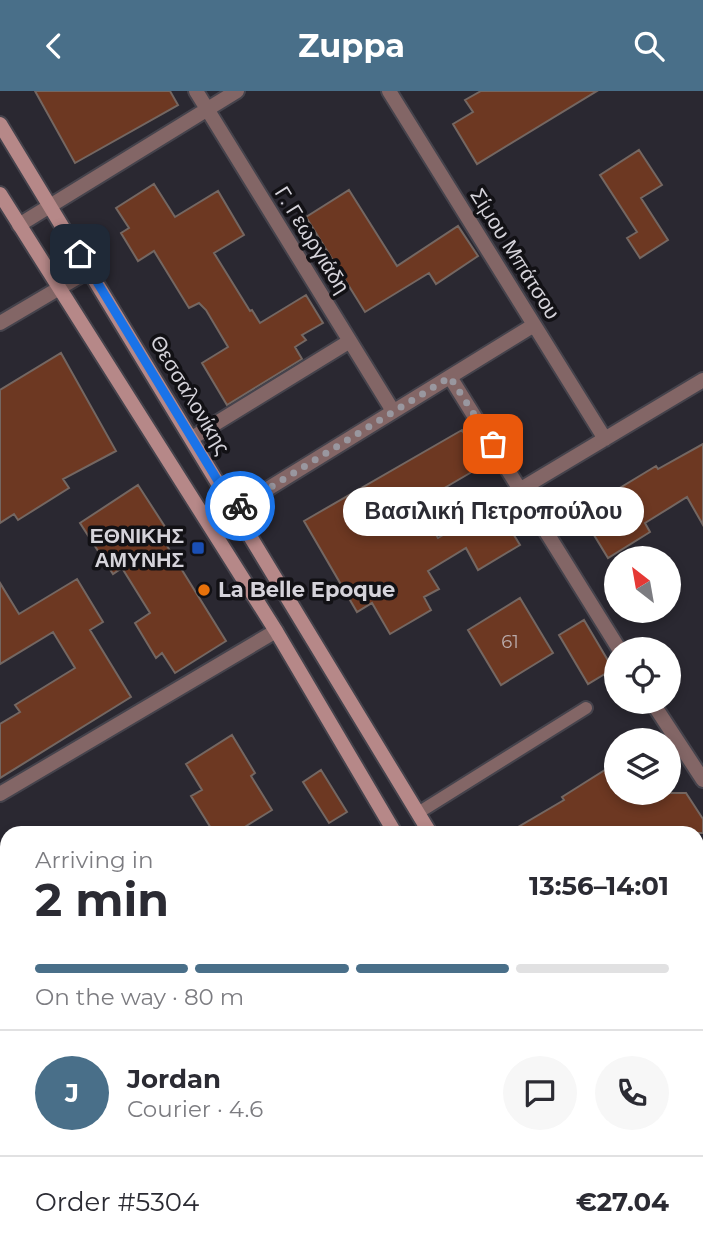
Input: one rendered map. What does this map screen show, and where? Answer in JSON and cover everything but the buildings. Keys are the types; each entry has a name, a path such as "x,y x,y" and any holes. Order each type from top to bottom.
{"main road":[{"name":"Θεσσαλονίκης","path":"0,124 426,826"},
{"path":"0,194 275,631 391,826"}],"street":[{"name":"Γ. Γεωργιάδη","path":"196,91 393,411"},
{"path":"19,225 237,91"},
{"name":"Σίμου Μπάτσου","path":"389,91 604,439"},
{"path":"0,323 90,270"},
{"path":"235,509 534,325"},
{"path":"192,438 350,341"},
{"path":"450,377 612,637"},
{"path":"522,489 703,380"},
{"path":"0,794 275,631"},
{"path":"660,714 703,780"}],"lane":[{"path":"418,813 586,708"}],"way so far":[{"path":"240,506 450,377 493,444"}],"place":[{"name":"Βασιλική Πετροπούλου","path":"493,444"},
{"name":"ΕΘΝΙΚΗΣ ΑΜΥΝΗΣ","path":"198,548"},
{"name":"La Belle Epoque","path":"204,590"}],"route":[{"path":"80,254 235,509 240,506"}]}
